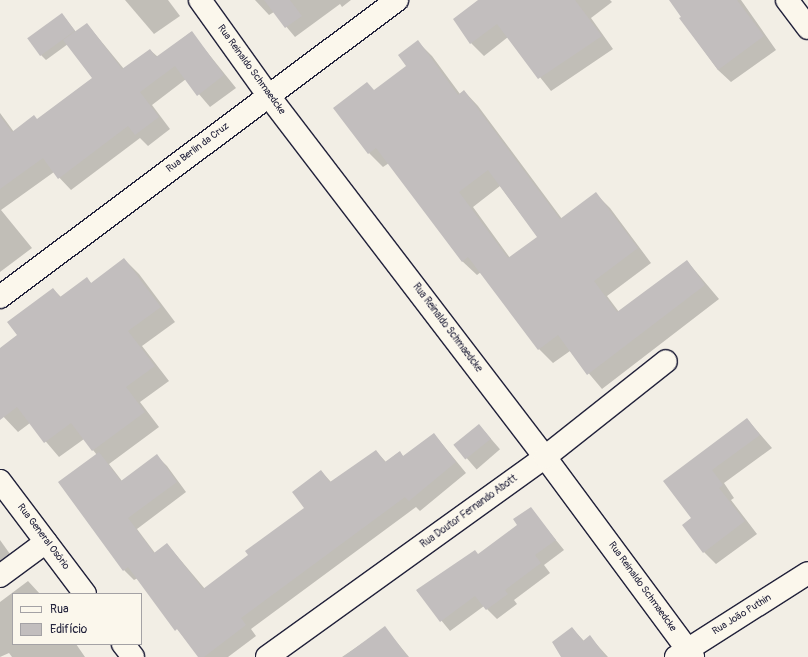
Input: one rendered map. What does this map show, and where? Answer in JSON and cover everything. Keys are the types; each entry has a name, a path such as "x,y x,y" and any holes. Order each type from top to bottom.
{"street":[{"name":"Rua Reinaldo Schmaedcke","path":"200,0 268,95 545,457 686,654"},
{"name":"Rua Berlin da Cruz","path":"0,297 268,95 397,0"},
{"path":"787,0 806,22"},
{"name":"Rua Doutor Fernando Abott","path":"267,657 545,457 666,361"},
{"name":"Rua General Osório","path":"0,481 84,593"},
{"path":"0,576 46,542"},
{"name":"Rua João Puthin","path":"686,654 808,573"},
{"path":"124,645 133,657"}],"building":[{"path":"264,0 290,0 302,16 285,28"},
{"path":"478,0 575,0 602,36 538,79 497,24 470,44 453,19"},
{"path":"669,0 737,0 764,36 718,70 679,18 681,17"},
{"path":"62,13 75,31 40,56 27,38"},
{"path":"87,23 122,69 150,49 156,57 192,31 224,75 197,96 175,66 140,92 159,117 135,135 128,126 58,179 43,158 0,189 0,116 12,132 34,115 37,119 92,78 63,40"},
{"path":"418,40 458,95 464,90 560,219 596,192 638,248 594,281 617,312 687,260 705,285 587,375 558,335 538,350 468,257 462,262 376,148 368,154 333,108 367,82 374,90 406,66 398,55","holes":["488,170 537,237 508,258 459,192"]},
{"path":"124,258 161,307 128,331 155,366 126,387 145,412 92,451 71,423 44,443 17,407 0,420 0,348 17,335 7,322 53,288 60,297 87,277 91,283"},
{"path":"747,418 760,435 712,470 723,485 719,488 745,521 703,553 682,525 691,518 663,481"},
{"path":"479,424 491,439 465,460 453,445"},
{"path":"434,433 456,462 409,501 405,497 241,618 246,625 204,657 198,657 177,629 175,631 128,567 123,571 58,482 99,452 121,481 157,454 177,482 128,518 154,553 167,543 203,589 248,555 245,551 304,508 292,492 321,470 330,482 376,450 385,462 400,451 403,456"},
{"path":"531,507 556,540 535,555 541,563 505,590 508,594 486,610 475,596 440,622 416,590 475,550 478,554 517,525 513,519"},
{"path":"385,626 408,657 343,657"},
{"path":"572,627 583,641 590,635 606,657 561,657 552,642"}]}
